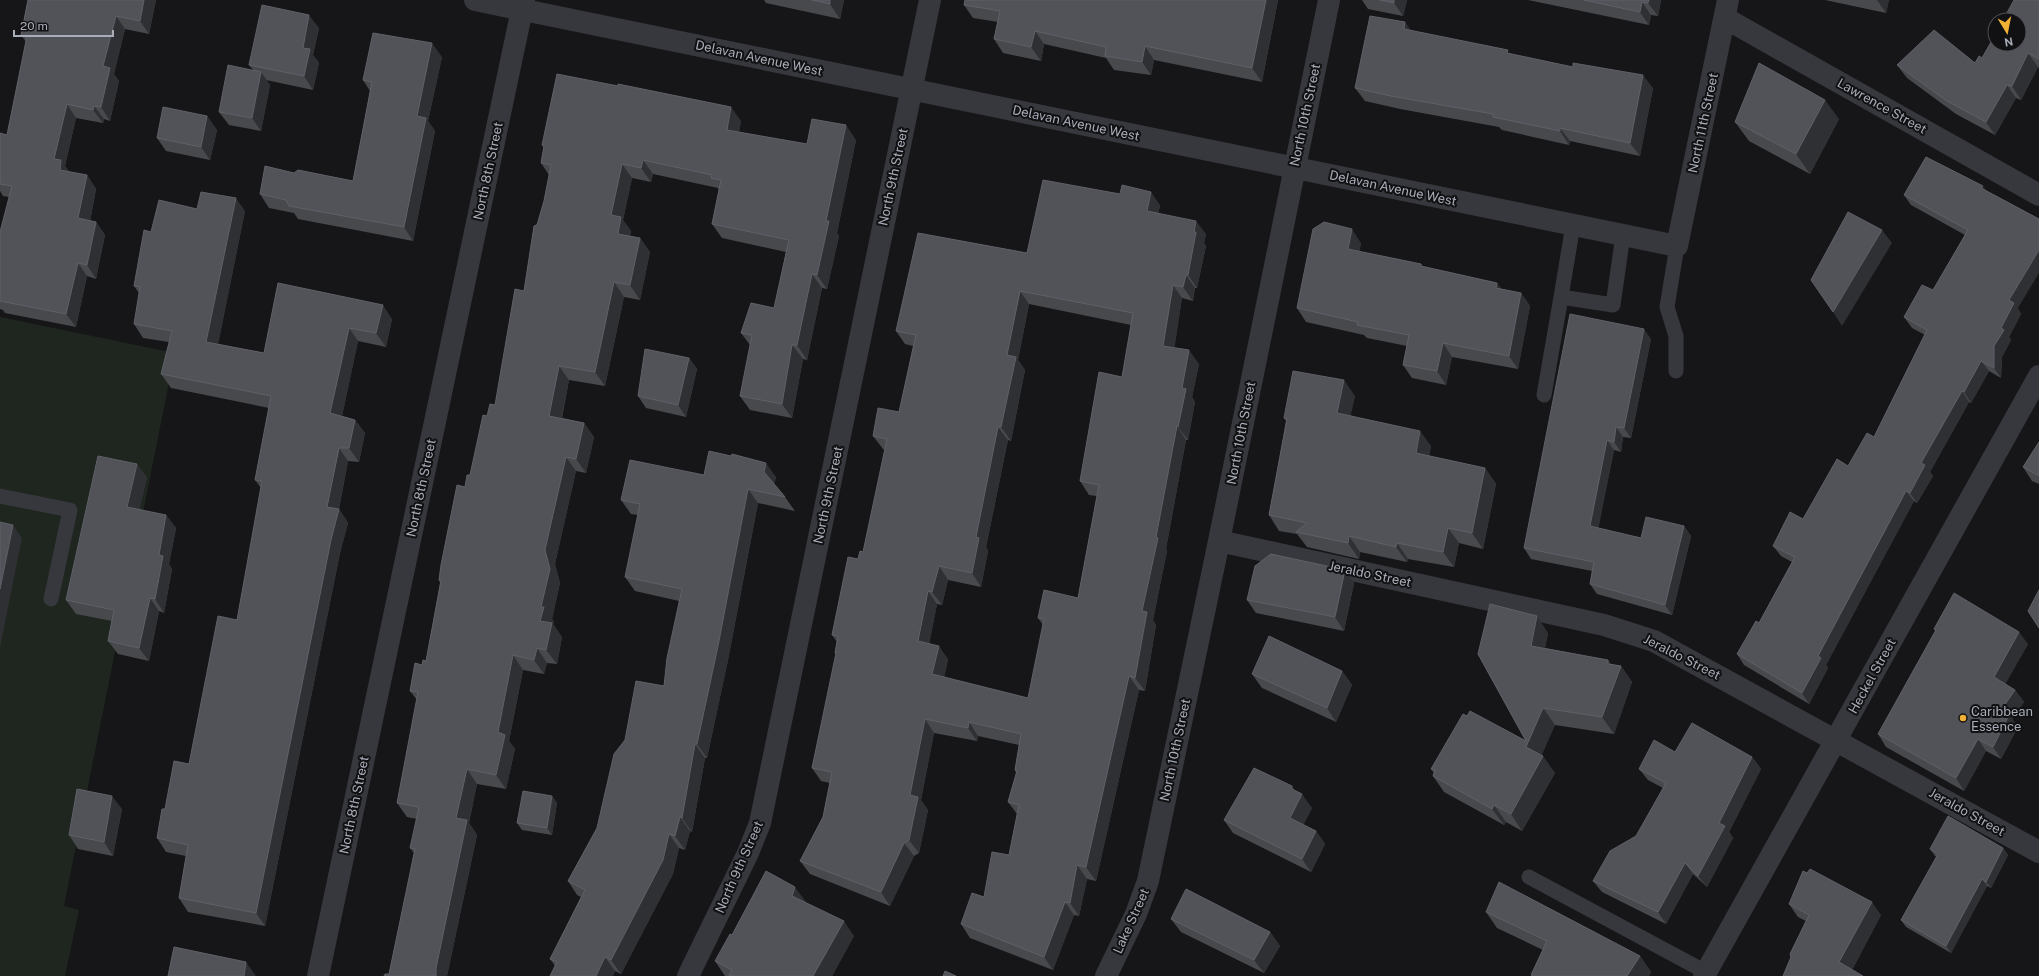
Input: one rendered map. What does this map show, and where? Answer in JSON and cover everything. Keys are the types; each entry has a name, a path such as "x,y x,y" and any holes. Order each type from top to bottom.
{"street":[{"name":"Delavan Avenue West","path":"475,0 523,5 911,89 1677,246"},
{"name":"North 9th Street","path":"688,976 748,853 760,823 930,0"},
{"name":"North 10th Street","path":"1151,865 1220,541 1329,0"},
{"name":"North 8th Street","path":"318,976 523,5"},
{"name":"Lawrence Street","path":"1727,9 2039,195"},
{"name":"North 11th Street","path":"1677,246 1727,9"},
{"name":"Heckel Street","path":"1705,974 2039,376"},
{"name":"Jeraldo Street","path":"1220,541 1636,634 1654,641 2039,852"},
{"name":"Lake Street","path":"1106,976 1136,914 1148,881 1151,865"}],"lane":[{"path":"1544,396 1573,225"},
{"path":"1561,298 1613,305 1623,235"},
{"path":"1676,371 1676,336 1667,307 1677,246"},
{"path":"0,496 70,510 51,599"},
{"path":"1529,877 1705,974"}],"shaded area":[{"path":"0,317 175,353 64,906 79,910 65,976 0,976"}],"building":[{"path":"28,0 144,0 140,21 116,16 103,66 110,68 101,107 94,106 93,110 67,104 54,159 61,160 60,170 87,175 78,218 96,222 87,265 78,263 66,314 0,301 0,232 12,186 0,184 0,133 7,135 27,36 21,35"},
{"path":"812,0 830,0 830,4"},
{"path":"965,0 1266,0 1252,68 1145,46 1142,62 1105,56 1106,47 1035,31 1031,47 994,39 1000,11 964,5"},
{"path":"1380,0 1394,0 1394,3"},
{"path":"1584,0 1649,0 1648,3 1642,2 1640,12"},
{"path":"2014,0 2039,0 2039,59 2028,53 2012,86 2007,85 1986,122 1947,101 1897,65 1934,30 1975,63 1979,56 1982,58 1987,49 1987,52 2027,52 2027,12 2007,12"},
{"path":"262,5 309,15 303,48 310,49 304,76 249,65"},
{"path":"1370,16 1405,22 1404,29 1508,50 1507,53 1573,67 1573,63 1643,75 1630,143 1560,128 1560,131 1493,117 1493,114 1355,88"},
{"path":"373,33 432,43 417,116 426,118 404,227 289,206 286,200 260,194 265,166 294,173 298,170 353,181 372,82 363,80"},
{"path":"1759,63 1825,100 1796,154 1735,122"},
{"path":"228,65 261,72 252,118 219,112"},
{"path":"557,74 618,86 618,84 731,107 727,130 807,144 812,119 846,125 826,221 829,221 817,275 812,274 797,345 792,345 782,404 740,396 752,335 741,333 751,303 774,308 789,240 712,224 721,180 711,178 712,175 643,160 641,168 622,164 611,215 621,217 618,234 640,238 630,285 614,282 595,372 559,366 549,416 584,423 576,459 566,457 545,550 550,569 541,607 544,607 540,621 552,623 546,650 537,648 534,660 513,655 498,732 505,735 496,775 467,769 456,818 467,820 436,968 436,976 384,976 385,974 389,974 415,849 410,848 419,807 397,803 418,692 410,691 415,663 422,665 423,660 426,661 441,581 439,580 441,565 457,485 465,487 467,475 470,475 483,415 487,416 490,404 495,405 515,289 524,291 534,226 537,225 544,201 551,165 541,163 544,146 542,145"},
{"path":"163,107 207,116 201,147 157,138"},
{"path":"1926,157 1983,186 1981,188 2039,219 2039,250 2009,300 2014,303 2001,328 2004,330 1994,346 1994,368 1981,361 1964,392 1962,391 1921,463 1925,465 1910,493 1906,491 1818,656 1821,658 1802,693 1737,654 1756,621 1759,623 1795,557 1773,546 1790,512 1803,519 1837,459 1848,466 1867,433 1874,437 1927,330 1904,317 1922,285 1933,290 1968,230 1904,195"},
{"path":"1043,180 1120,194 1122,185 1151,192 1147,211 1196,221 1194,232 1196,232 1188,275 1186,275 1183,287 1173,285 1163,346 1189,350 1182,388 1186,389 1178,427 1177,426 1156,537 1158,538 1142,611 1147,612 1135,678 1129,676 1086,867 1077,865 1070,903 1065,902 1044,957 961,924 972,893 984,897 992,852 1009,855 1019,805 1008,802 1017,771 1015,770 1021,734 969,722 968,728 925,719 910,795 918,797 909,840 904,843 881,892 800,861 823,817 832,772 812,768 836,653 838,636 832,635 848,557 858,559 860,551 863,552 887,439 873,436 878,408 899,412 916,335 896,331 918,233 1027,253","holes":["1020,291 1133,313 1122,377 1099,372 1080,481 1099,485 1078,598 1044,590 1038,618 1044,619 1028,698 932,674 939,646 918,641 928,591 932,592 939,566 972,573 979,538 976,537 998,427 1001,427 1016,357 1007,355"]},
{"path":"201,192 236,198 206,342 264,353 278,283 383,305 376,333 349,328 330,413 355,420 349,448 339,448 327,507 339,509 331,540 256,913 179,898 188,845 157,838 162,809 165,809 174,761 189,764 218,616 237,620 262,481 255,480 271,396 161,374 172,331 134,324 140,287 134,286 144,230 151,232 159,200 197,209"},
{"path":"1848,212 1882,230 1833,312 1811,280"},
{"path":"1324,222 1352,229 1348,249 1421,264 1421,266 1497,283 1496,288 1521,293 1509,356 1443,343 1437,371 1403,365 1409,335 1357,325 1358,322 1297,308 1313,229"},
{"path":"1570,314 1644,329 1624,428 1616,427 1614,442 1607,440 1590,526 1641,538 1646,517 1684,526 1665,605 1590,584 1594,562 1524,548"},
{"path":"645,349 689,358 678,405 638,396"},
{"path":"1293,371 1344,380 1337,413 1420,431 1416,453 1485,468 1472,533 1448,528 1443,552 1397,543 1396,547 1349,536 1348,543 1296,532 1307,523 1269,515 1287,419 1284,418"},
{"path":"2039,442 2039,476 2023,467"},
{"path":"709,451 731,456 732,454 766,463 764,472 785,497 748,489 718,646 697,744 695,744 682,818 680,817 675,836 669,834 663,860 611,960 605,957 596,976 550,976 557,962 550,959 585,890 568,881 597,828 614,754 625,740 636,681 664,686 667,658 682,589 625,577 640,504 621,500 630,460 704,475"},
{"path":"98,456 137,464 127,507 166,515 159,555 163,556 155,599 150,598 139,648 108,641 114,610 66,600"},
{"path":"0,522 13,525 0,589"},
{"path":"1271,554 1345,570 1335,617 1247,600 1255,566"},
{"path":"2039,590 2039,628 2028,611"},
{"path":"1954,593 2019,632 1994,677 2015,690 2001,710 2009,715 1993,747 1978,739 1956,778 1878,734 1936,630 1934,629"},
{"path":"1490,604 1537,616 1531,646 1608,660 1608,664 1621,666 1602,717 1543,708 1526,747 1543,756 1511,814 1494,805 1492,809 1433,776 1435,770 1431,769 1463,714 1467,716 1470,711 1526,741 1478,654"},
{"path":"1269,636 1342,671 1327,708 1252,674"},
{"path":"1692,723 1752,757 1719,823 1725,826 1698,876 1685,863 1658,912 1593,881 1610,851 1636,836 1666,783 1639,769 1654,740 1675,752"},
{"path":"1254,768 1292,786 1292,789 1302,794 1290,818 1316,831 1302,859 1224,820"},
{"path":"77,789 112,796 104,842 69,835"},
{"path":"523,791 552,796 547,828 517,823"},
{"path":"1948,816 2003,848 1986,882 1982,879 1946,946 1901,920 1938,854 1930,849"},
{"path":"1810,869 1872,902 1839,962 1863,976 1783,976 1791,957 1790,954 1809,915 1789,904 1803,871 1807,873"},
{"path":"766,871 795,887 792,896 844,921 813,976 729,976 732,970 715,961 730,934 732,935"},
{"path":"1499,882 1640,956 1627,976 1531,975 1547,941 1486,912"},
{"path":"1186,889 1270,932 1254,960 1171,919"},
{"path":"174,947 246,962 244,976 168,976"},
{"path":"945,971 956,976 943,976"}],"place":[{"name":"Caribbean Essence","path":"1963,718"}]}
